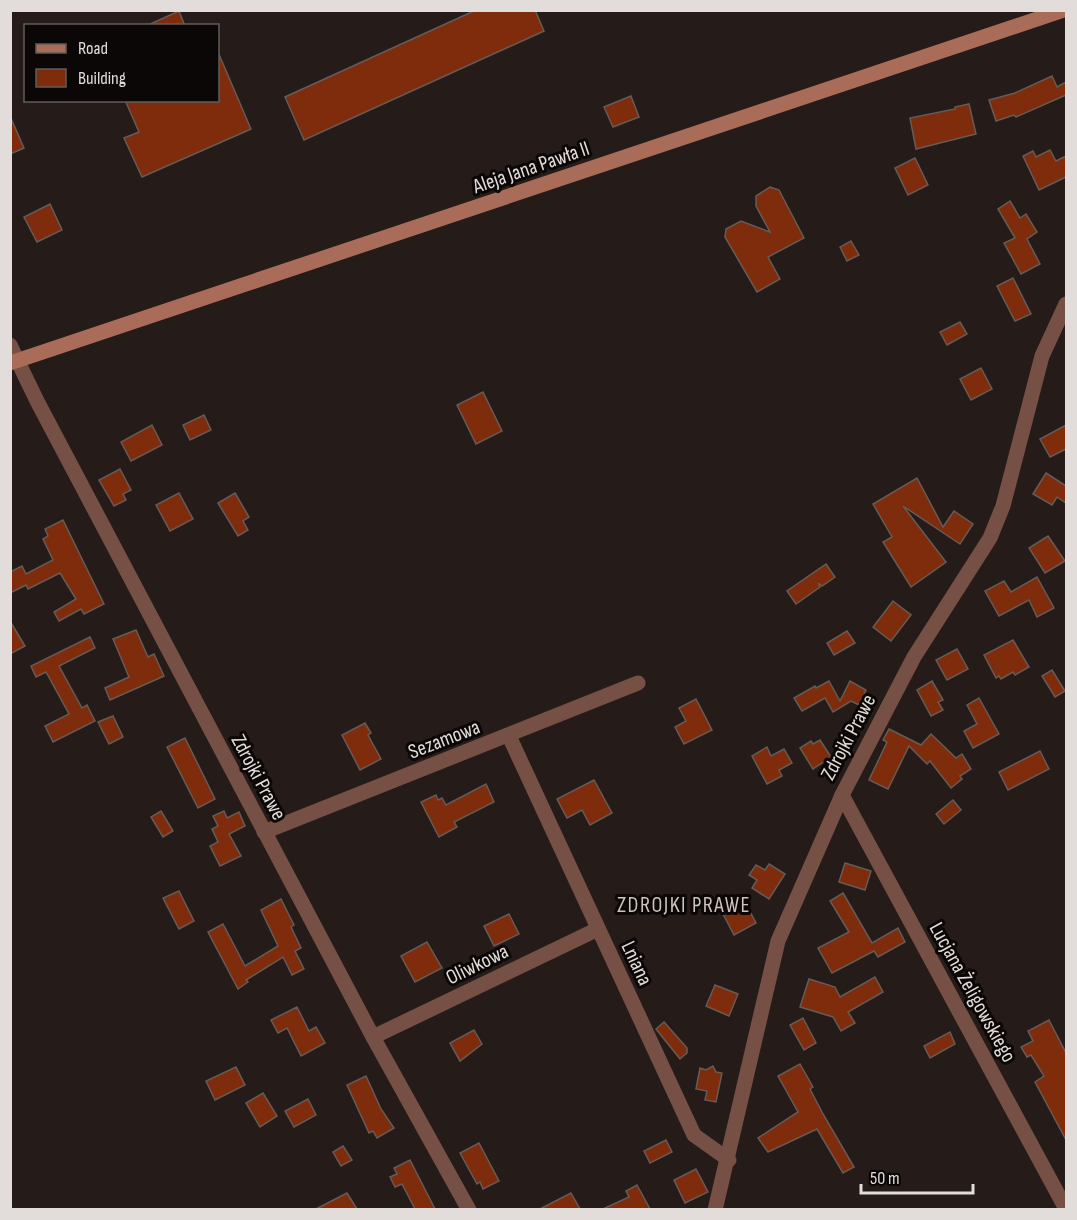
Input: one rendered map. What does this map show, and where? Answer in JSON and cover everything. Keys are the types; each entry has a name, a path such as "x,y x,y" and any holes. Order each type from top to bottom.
{"main road":[{"name":"Aleja Jana Pawła II","path":"14,362 1064,10"}],"street":[{"name":"Zdrojki Prawe","path":"715,1209 729,1160 778,940 842,795 914,657 990,537 1003,506 1042,356 1066,304"},
{"name":"Zdrojki Prawe","path":"10,345 14,362 373,1037 469,1209"},
{"name":"Sezamowa","path":"264,832 638,683"},
{"name":"Lniana","path":"509,736 694,1135 729,1160"},
{"name":"Lucjana Żeligowskiego","path":"842,795 1066,1209"},
{"name":"Oliwkowa","path":"373,1037 598,928"}],"building":[{"path":"476,10 535,10 544,31 304,140 285,97"},
{"path":"179,11 184,24 150,24"},
{"path":"219,54 251,129 142,177 124,138 139,132 126,102 219,102"},
{"path":"1052,76 1057,87 1066,82 1066,95 1016,117 1014,115 996,121 989,100 1015,93"},
{"path":"631,96 639,117 613,127 604,107"},
{"path":"969,104 976,134 916,149 910,118"},
{"path":"10,116 24,148 10,154"},
{"path":"1050,150 1056,161 1066,156 1066,177 1039,190 1023,156 1033,151 1036,157"},
{"path":"915,158 928,185 908,195 895,168"},
{"path":"770,187 779,190 804,238 768,257 780,279 757,292 725,237 726,229 741,221 770,232 756,206 756,196"},
{"path":"1010,201 1020,218 1026,214 1037,232 1027,239 1040,264 1021,274 1004,243 1015,238 998,209"},
{"path":"50,204 62,230 37,242 24,217"},
{"path":"851,241 859,255 847,261 840,247"},
{"path":"1013,278 1031,314 1015,321 997,286"},
{"path":"960,322 967,334 947,345 940,332"},
{"path":"981,368 992,389 971,400 960,379"},
{"path":"483,392 502,431 476,444 457,405"},
{"path":"204,415 211,430 190,440 183,425"},
{"path":"152,425 162,445 131,461 121,442"},
{"path":"1066,425 1066,449 1050,457 1040,439"},
{"path":"120,469 131,490 123,494 126,500 114,506 99,480"},
{"path":"1046,473 1066,486 1066,503 1057,497 1052,505 1033,494"},
{"path":"917,478 943,527 954,511 973,524 960,544 903,506 946,562 911,587 883,542 892,537 873,504"},
{"path":"179,493 193,519 170,531 156,505"},
{"path":"235,493 249,517 243,521 248,530 238,536 218,503"},
{"path":"63,520 104,604 84,614 81,609 59,621 54,612 76,599 60,573 28,589 26,585 10,593 10,572 22,566 26,574 53,560 43,539 48,536 45,529"},
{"path":"1048,536 1065,561 1045,573 1029,548"},
{"path":"826,564 835,577 822,586 818,583 820,587 796,604 787,591"},
{"path":"1037,577 1054,608 1037,617 1029,600 999,616 985,591 1004,581 1011,592"},
{"path":"893,601 911,615 891,641 873,627"},
{"path":"10,621 25,646 10,654"},
{"path":"136,630 148,657 154,654 164,676 110,700 105,688 129,677 113,639"},
{"path":"847,631 855,643 834,655 827,643"},
{"path":"90,637 95,648 59,666 82,708 87,705 95,721 53,742 45,726 69,714 46,672 36,677 31,666"},
{"path":"1013,640 1029,667 1015,675 1013,672 1001,679 999,676 996,678 984,655"},
{"path":"957,649 968,669 947,680 936,660"},
{"path":"1052,670 1065,691 1055,697 1042,676"},
{"path":"829,681 840,701 850,681 866,690 859,705 851,701 833,712 825,698 802,711 794,698"},
{"path":"932,681 943,700 938,702 943,710 931,716 917,690"},
{"path":"979,698 999,734 973,748 964,731 977,724 967,705"},
{"path":"696,699 712,730 684,744 675,727 686,721 679,708"},
{"path":"113,716 123,737 109,744 98,722"},
{"path":"365,723 371,733 368,735 381,759 360,770 342,735"},
{"path":"889,729 921,745 931,734 956,758 962,754 971,769 960,776 962,779 951,788 930,761 927,764 909,746 888,789 869,780 887,742 883,740"},
{"path":"185,738 215,799 198,808 167,747"},
{"path":"820,740 831,757 813,769 800,748 811,741 813,744"},
{"path":"767,747 771,756 784,749 792,763 779,770 782,776 767,784 752,756"},
{"path":"1040,751 1049,769 1008,790 999,772"},
{"path":"594,780 612,813 590,825 582,810 567,818 557,799"},
{"path":"486,784 494,802 454,822 457,827 439,837 421,802 436,795 438,800 442,798 446,805"},
{"path":"953,800 961,810 944,824 936,814"},
{"path":"161,811 173,831 163,837 151,817"},
{"path":"224,811 227,818 239,812 245,826 229,834 241,856 220,866 210,846 218,842 212,829 218,826 213,816"},
{"path":"845,863 871,871 865,890 839,882"},
{"path":"769,864 785,874 769,899 752,888 757,880 749,875 756,865 765,870"},
{"path":"179,891 194,921 179,929 163,898"},
{"path":"843,893 872,943 898,928 905,942 878,957 874,951 832,973 818,948 849,932 830,901"},
{"path":"281,899 294,925 291,927 301,948 295,951 304,969 292,975 283,957 246,980 248,982 238,989 208,932 223,924 245,966 278,946 261,910"},
{"path":"744,900 756,923 734,935 722,912"},
{"path":"509,914 519,934 494,946 484,926"},
{"path":"427,942 442,968 415,982 401,956"},
{"path":"875,977 883,992 848,1012 855,1023 841,1031 833,1017 800,1007 809,979 835,987 840,997"},
{"path":"715,985 738,994 729,1016 706,1006"},
{"path":"297,1007 309,1031 316,1027 325,1043 301,1056 287,1028 278,1033 271,1020"},
{"path":"803,1018 816,1043 804,1050 790,1025"},
{"path":"1049,1020 1066,1053 1066,1140 1035,1082 1044,1076 1031,1055 1027,1057 1021,1047 1033,1041 1028,1031"},
{"path":"664,1022 687,1048 687,1053 680,1059 656,1029"},
{"path":"474,1030 482,1044 460,1061 450,1043"},
{"path":"950,1032 955,1044 930,1058 924,1046"},
{"path":"800,1064 813,1087 810,1089 823,1114 854,1167 843,1173 817,1129 768,1152 758,1138 798,1112 778,1076"},
{"path":"713,1066 716,1072 722,1073 716,1102 705,1100 707,1091 696,1089 700,1068 706,1070"},
{"path":"236,1067 245,1085 215,1100 206,1081"},
{"path":"366,1076 381,1109 394,1128 377,1138 373,1131 369,1133 347,1085"},
{"path":"263,1093 277,1116 260,1127 246,1103"},
{"path":"308,1099 316,1115 294,1127 285,1111"},
{"path":"666,1140 672,1152 650,1163 644,1151"},
{"path":"479,1143 499,1181 483,1189 480,1182 477,1184 460,1153"},
{"path":"343,1146 352,1160 341,1166 333,1152"},
{"path":"410,1160 435,1209 415,1209 402,1184 395,1187 390,1177 397,1174 394,1168"},
{"path":"696,1169 708,1192 685,1203 674,1180"},
{"path":"637,1185 650,1209 603,1209 629,1197 626,1191"},
{"path":"347,1193 357,1209 316,1209"},
{"path":"571,1193 580,1209 540,1209"}],"district":[{"name":"ZDROJKI PRAWE","path":"684,904"}]}
